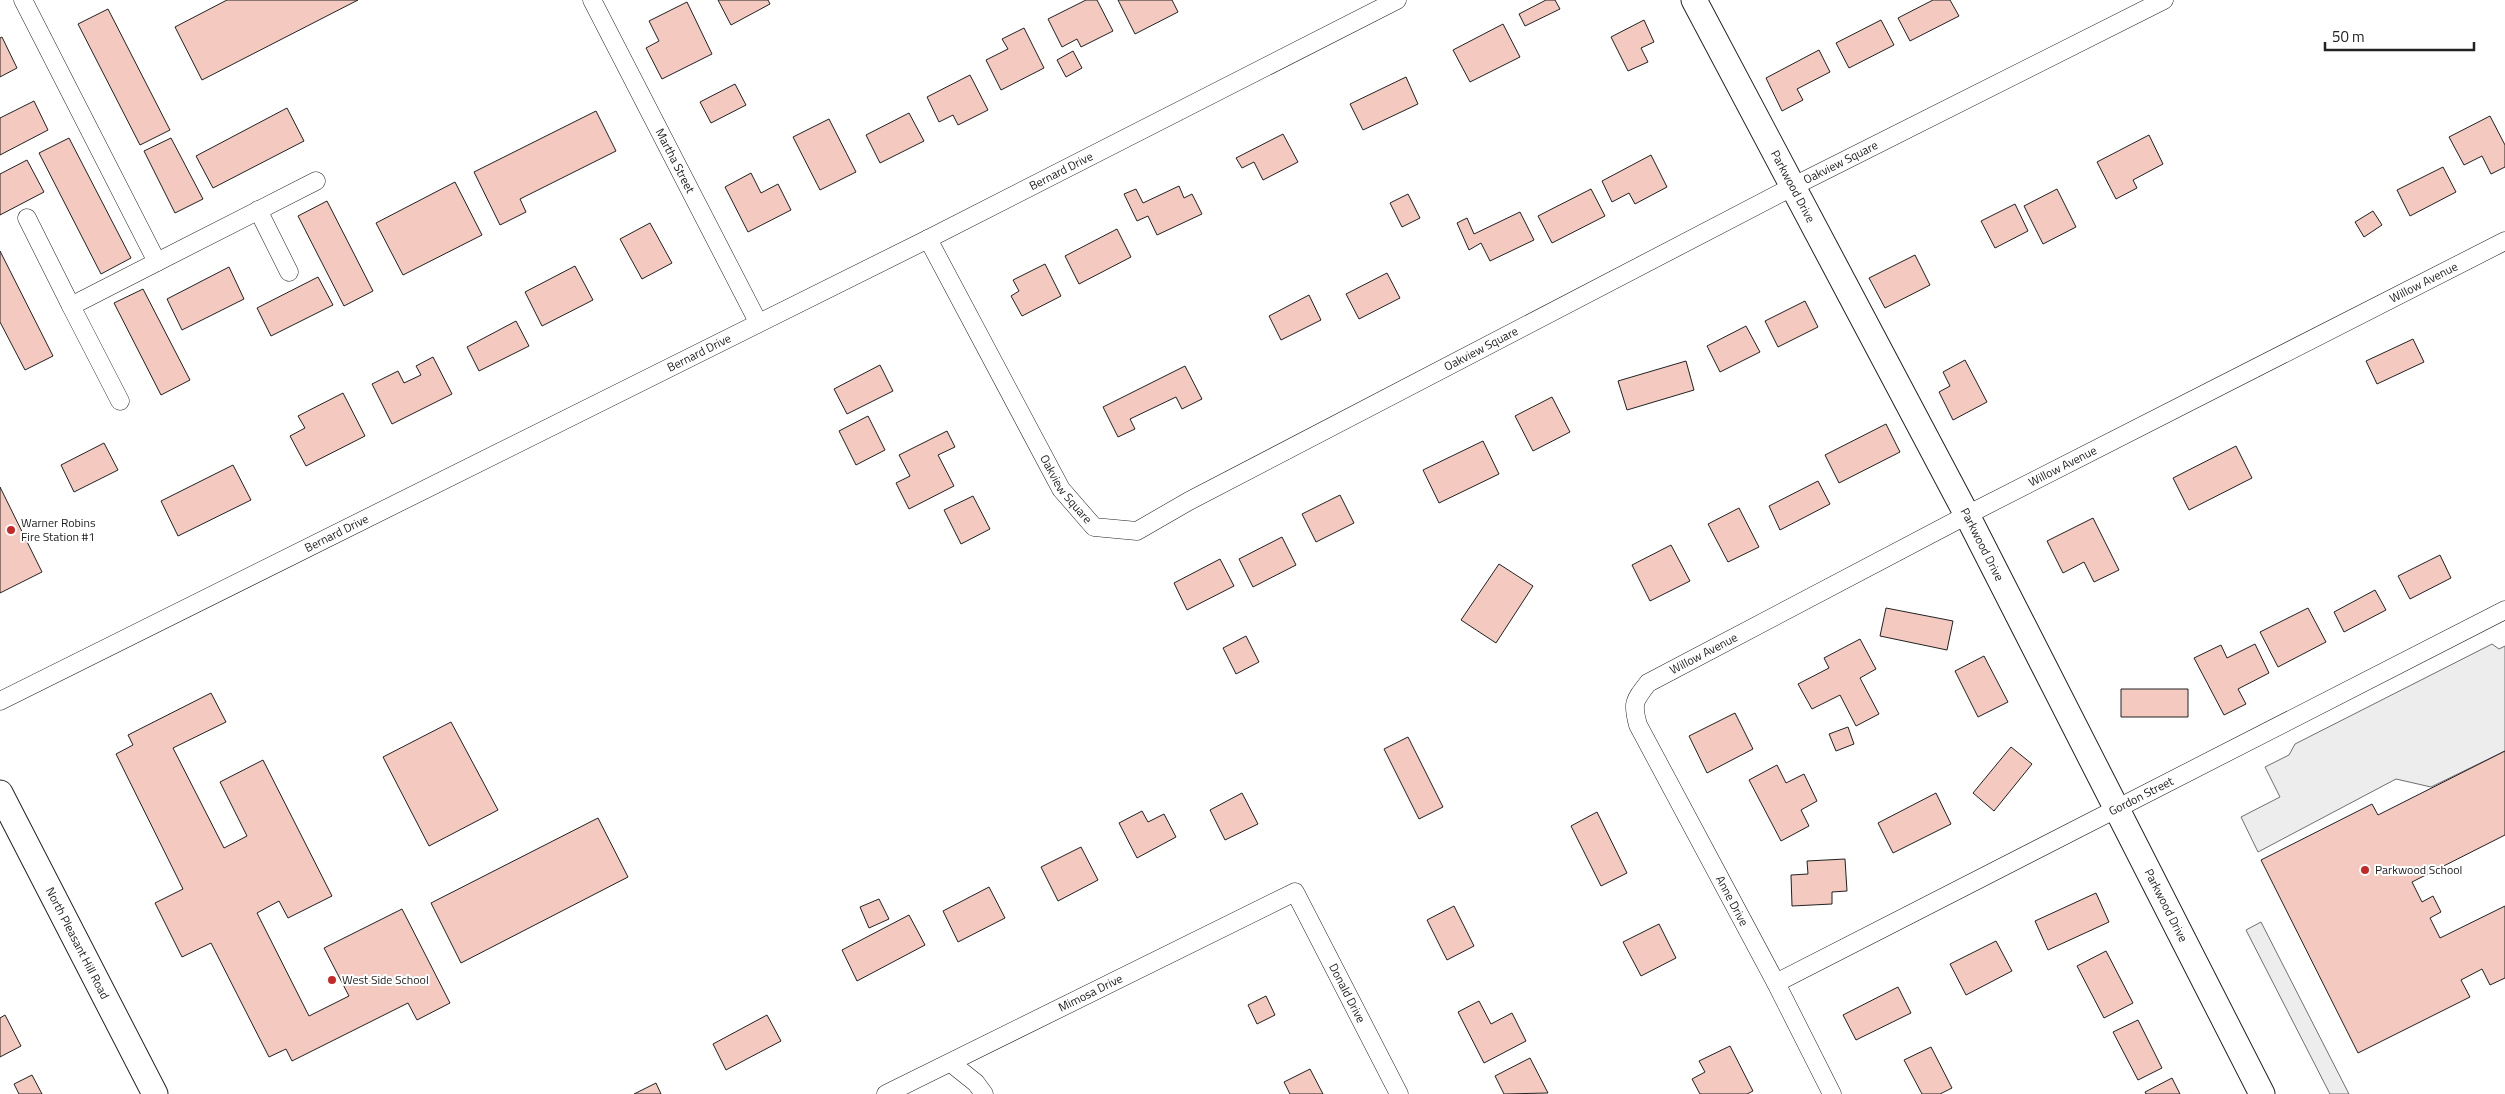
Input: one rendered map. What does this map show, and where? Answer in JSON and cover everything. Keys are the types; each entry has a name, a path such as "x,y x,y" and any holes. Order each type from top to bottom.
{"street":[{"path":"23,0 157,262"},
{"name":"Martha Street","path":"592,0 758,322"},
{"name":"Bernard Drive","path":"0,701 928,239 1397,0"},
{"name":"Parkwood Drive","path":"1694,0 1967,515 2262,1094"},
{"name":"Oakview Square","path":"928,239 1061,489 1094,527 1137,532 1189,501 1792,187 2164,0"},
{"path":"71,306 316,181"},
{"path":"258,210 289,272"},
{"path":"27,218 120,401"},
{"name":"Willow Avenue","path":"1633,707 1635,699 1648,683 1666,671 1967,515 2505,241"},
{"name":"Gordon Street","path":"1776,982 2505,610"},
{"name":"Anne Drive","path":"1633,707 1638,725 1776,982 1832,1094"},
{"name":"North Pleasant Hill Road","path":"0,793 155,1094"},
{"name":"Mimosa Drive","path":"886,1094 1295,892"},
{"name":"Donald Drive","path":"1295,892 1398,1094"},
{"path":"951,1063 976,1083 984,1094"}],"shaded area":[{"path":"2492,644 2499,649 2505,646 2505,751 2431,787 2396,779 2258,852 2241,817 2280,797 2265,767 2289,755 2295,744"},
{"path":"2261,922 2349,1094 2330,1094 2246,930"}],"building":[{"path":"227,0 358,0 202,80 175,27"},
{"path":"718,0 768,0 770,4 731,25"},
{"path":"1086,0 1097,0 1113,31 1081,47 1077,39 1062,47 1048,19"},
{"path":"1118,0 1172,0 1178,12 1135,34"},
{"path":"1546,0 1555,0 1560,9 1525,26 1519,14"},
{"path":"1933,0 1950,0 1959,16 1910,41 1898,18"},
{"path":"687,2 712,54 662,79 646,48 659,41 649,21"},
{"path":"108,9 170,130 140,145 78,24"},
{"path":"1644,20 1654,42 1641,48 1648,62 1628,71 1611,37"},
{"path":"1881,20 1894,45 1849,68 1836,43"},
{"path":"1503,24 1520,57 1470,82 1453,50"},
{"path":"1024,28 1044,68 1001,90 986,60 1008,49 1002,39"},
{"path":"2,37 17,68 0,77 0,38"},
{"path":"1819,50 1830,72 1797,89 1803,100 1782,111 1766,78"},
{"path":"1073,51 1082,68 1066,77 1057,60"},
{"path":"970,75 988,110 958,125 953,115 939,122 927,97"},
{"path":"1406,77 1418,104 1363,130 1350,104"},
{"path":"735,84 746,105 711,123 700,102"},
{"path":"34,101 48,130 0,155 0,118"},
{"path":"287,108 304,141 213,188 196,156"},
{"path":"596,111 616,151 520,199 526,212 500,225 474,172"},
{"path":"909,113 924,141 880,163 866,135"},
{"path":"2490,116 2505,145 2505,167 2491,174 2482,156 2464,165 2449,137"},
{"path":"829,119 856,172 820,190 793,137"},
{"path":"1283,134 1298,162 1263,180 1254,162 1242,168 1236,158"},
{"path":"2149,135 2163,164 2133,180 2137,188 2116,199 2097,162"},
{"path":"69,138 131,258 101,274 39,153"},
{"path":"171,138 203,199 175,213 144,151"},
{"path":"1651,155 1667,187 1635,204 1629,193 1612,202 1602,181"},
{"path":"27,160 44,192 0,215 0,174"},
{"path":"2443,167 2456,192 2410,216 2397,190"},
{"path":"751,173 761,193 778,184 791,210 748,232 725,187"},
{"path":"455,182 482,235 403,275 376,223"},
{"path":"1179,186 1184,198 1192,194 1202,214 1157,235 1148,216 1137,221 1124,194 1136,189 1143,203"},
{"path":"1591,189 1605,216 1552,243 1538,216"},
{"path":"2057,189 2076,227 2043,244 2024,206"},
{"path":"1408,194 1420,218 1402,227 1390,203"},
{"path":"327,201 373,291 344,306 298,216"},
{"path":"2015,204 2028,231 1995,248 1981,221"},
{"path":"2373,211 2382,225 2364,237 2355,222"},
{"path":"1520,212 1534,240 1490,261 1481,243 1469,250 1457,223 1467,218 1474,234"},
{"path":"650,223 672,263 642,279 620,239"},
{"path":"1117,229 1131,257 1079,284 1065,256"},
{"path":"0,251 53,356 25,370 0,322"},
{"path":"1915,255 1930,285 1885,308 1869,278"},
{"path":"1045,264 1061,296 1022,316 1011,296 1019,291 1013,280"},
{"path":"575,266 593,300 542,326 525,292"},
{"path":"229,267 244,299 182,330 167,299"},
{"path":"1387,273 1400,298 1359,319 1346,294"},
{"path":"318,277 333,305 271,336 257,308"},
{"path":"143,289 190,380 161,395 114,303"},
{"path":"1309,295 1321,320 1281,340 1269,316"},
{"path":"1805,301 1818,327 1778,347 1765,321"},
{"path":"516,321 529,346 479,371 467,347"},
{"path":"1746,326 1760,352 1720,372 1707,346"},
{"path":"2413,339 2424,362 2377,384 2366,361"},
{"path":"433,357 452,394 392,424 372,384 398,371 404,383 421,375 416,366"},
{"path":"1965,360 1987,402 1953,420 1939,392 1950,386 1943,372"},
{"path":"1686,361 1694,390 1627,410 1618,381"},
{"path":"880,365 893,391 847,414 834,389"},
{"path":"1185,366 1202,399 1182,409 1176,397 1130,419 1135,429 1118,437 1103,407"},
{"path":"343,393 365,436 306,466 290,436 305,428 298,416"},
{"path":"1552,397 1570,432 1533,451 1515,416"},
{"path":"868,416 885,450 856,465 839,431"},
{"path":"1886,424 1900,452 1839,483 1825,455"},
{"path":"947,431 955,447 938,455 954,486 909,509 896,483 910,476 899,455"},
{"path":"1483,441 1499,474 1439,503 1423,470"},
{"path":"104,443 118,470 74,492 61,465"},
{"path":"2236,446 2252,478 2189,510 2173,478"},
{"path":"233,465 251,500 178,536 161,501"},
{"path":"1818,481 1830,504 1780,530 1769,506"},
{"name":"Warner Robins Fire Station #1","path":"0,487 42,572 0,593"},
{"path":"1340,495 1354,523 1316,542 1302,514"},
{"path":"973,496 990,529 961,544 944,510"},
{"path":"1739,508 1759,547 1728,562 1708,524"},
{"path":"2093,518 2119,570 2094,582 2084,562 2063,573 2047,541"},
{"path":"1282,537 1296,565 1253,587 1239,559"},
{"path":"1671,545 1690,581 1650,601 1632,565"},
{"path":"2440,555 2451,578 2410,599 2398,576"},
{"path":"1220,559 1234,586 1187,610 1174,583"},
{"path":"1499,564 1533,586 1496,643 1461,620"},
{"path":"2375,590 2386,610 2344,632 2334,612"},
{"path":"1886,608 1953,621 1947,650 1880,636"},
{"path":"2308,608 2326,642 2278,667 2260,632"},
{"path":"1246,636 1259,662 1236,674 1223,648"},
{"path":"1860,639 1876,669 1860,678 1879,714 1856,726 1840,695 1812,709 1798,684 1829,668 1824,658"},
{"path":"2255,644 2269,673 2238,689 2246,704 2224,715 2194,658 2221,645 2227,658"},
{"path":"1984,656 2008,702 1978,717 1955,671"},
{"path":"2121,689 2188,689 2188,717 2121,717"},
{"path":"211,693 226,722 173,748 224,848 247,836 220,782 263,760 332,896 288,918 279,901 257,913 309,1016 349,996 324,948 402,909 450,1003 417,1020 408,1003 292,1061 286,1049 269,1057 211,943 182,957 155,903 183,889 116,754 133,745 128,735"},
{"path":"1735,713 1753,749 1707,773 1689,736"},
{"path":"451,722 498,810 429,846 383,757"},
{"path":"1848,727 1854,744 1836,751 1829,734"},
{"path":"1408,737 1443,807 1419,819 1384,749"},
{"path":"2011,747 2032,764 1994,811 1973,793"},
{"path":"2505,751 2505,835 2412,882 2422,902 2433,896 2441,912 2430,918 2440,938 2505,906 2505,978 2490,985 2482,969 2461,980 2470,997 2358,1053 2261,860 2372,804 2378,815"},
{"path":"1777,765 1786,783 1804,774 1817,801 1801,810 1809,826 1781,841 1749,780"},
{"path":"1242,793 1258,824 1225,840 1210,810"},
{"path":"1936,793 1951,824 1893,853 1878,823"},
{"path":"1142,811 1148,822 1164,814 1176,837 1137,858 1119,823"},
{"path":"1597,812 1627,873 1601,886 1571,826"},
{"path":"598,818 628,877 461,963 431,903"},
{"path":"1081,847 1098,880 1058,901 1041,867"},
{"path":"1845,859 1847,891 1832,892 1832,904 1792,906 1791,875 1808,874 1807,861"},
{"path":"989,887 1005,918 958,942 943,911"},
{"path":"2096,893 2109,922 2048,950 2035,921"},
{"path":"879,899 889,919 869,928 860,907"},
{"path":"1454,906 1474,946 1447,960 1427,920"},
{"path":"909,915 925,945 857,981 842,950"},
{"path":"1659,924 1676,958 1641,976 1623,942"},
{"path":"1996,941 2012,971 1966,995 1950,964"},
{"path":"2106,951 2133,1003 2104,1018 2077,966"},
{"path":"1898,987 1911,1013 1856,1040 1843,1015"},
{"path":"1266,996 1275,1015 1257,1024 1248,1005"},
{"path":"1479,1001 1491,1024 1512,1013 1526,1041 1484,1063 1458,1012"},
{"path":"5,1015 21,1046 0,1057 0,1018"},
{"path":"767,1015 781,1041 726,1070 713,1044"},
{"path":"2138,1020 2162,1068 2138,1080 2113,1032"},
{"path":"1730,1046 1753,1091 1747,1094 1700,1094 1692,1079 1705,1072 1699,1061"},
{"path":"1931,1047 1952,1088 1940,1094 1922,1094 1904,1060"},
{"path":"1530,1058 1548,1093 1504,1094 1495,1076"},
{"path":"1310,1069 1323,1094 1290,1094 1284,1082"},
{"path":"32,1075 42,1094 19,1094 14,1084"},
{"path":"2172,1078 2180,1094 2146,1094 2145,1092"},
{"path":"656,1083 661,1094 634,1094"}],"place":[{"name":"Warner Robins Fire Station #1","path":"11,530"},
{"name":"Parkwood School","path":"2365,870"},
{"name":"West Side School","path":"332,980"}]}
